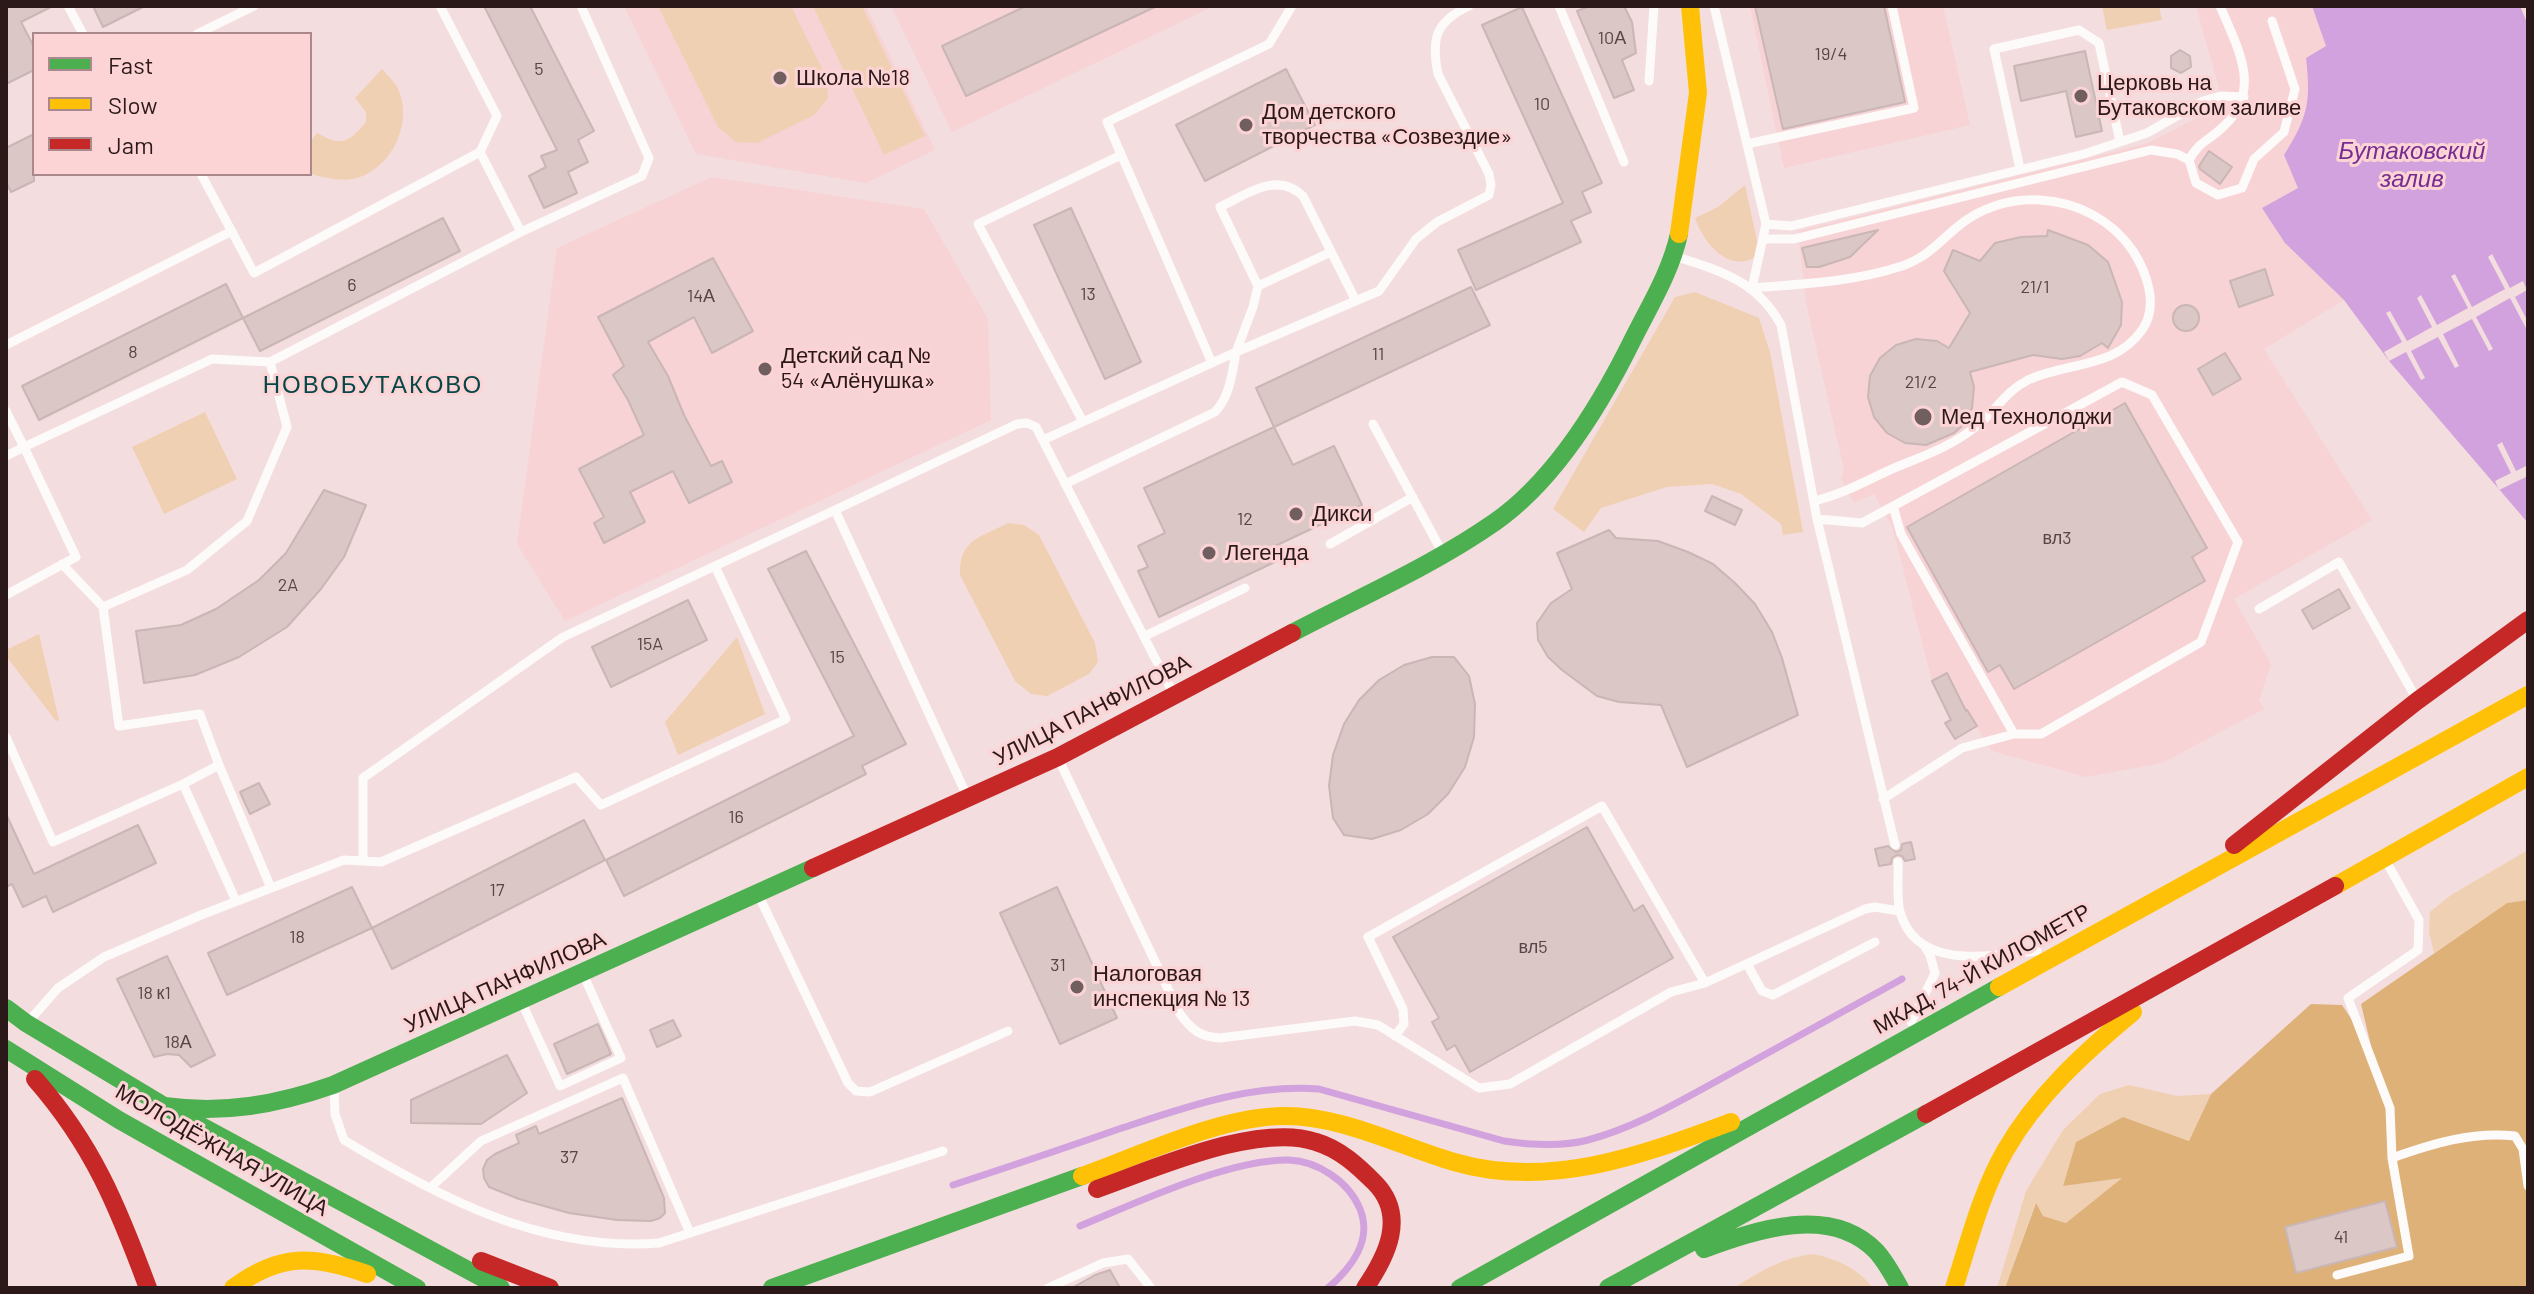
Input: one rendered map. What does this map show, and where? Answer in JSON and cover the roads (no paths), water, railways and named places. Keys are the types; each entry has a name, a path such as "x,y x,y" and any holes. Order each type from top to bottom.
{"main road":[{"name":"УЛИЦА ПАНФИЛОВА","path":"164,1106 204,1112 253,1109 333,1085 1058,757 1443,553 1496,521 1559,461 1621,364 1674,256 1683,216 1698,93 1690,6"},
{"path":"2181,887 2417,701 2528,620"},
{"name":"МКАД, 74-Й КИЛОМЕТР","path":"1460,1288 1791,1101 2528,695"},
{"path":"1608,1288 2176,976 2528,777"},
{"path":"1954,1288 1988,1188 2004,1152 2024,1122 2062,1073 2176,976"},
{"name":"МОЛОДЁЖНАЯ УЛИЦА","path":"6,1008 164,1106 383,1226"},
{"path":"8,1051 62,1107 89,1147 111,1190 148,1288"},
{"name":"МОЛОДЁЖНАЯ УЛИЦА","path":"8,1051 119,1120 417,1288"},
{"path":"772,1288 1221,1126 1262,1117 1298,1116 1335,1123 1428,1156 1513,1173 1557,1171 1618,1160 1791,1101"},
{"path":"823,1288 860,1270 1226,1145 1265,1135 1297,1136 1325,1145 1350,1159 1386,1194 1392,1213 1393,1236 1386,1255 1365,1288"},
{"path":"1625,1278 1729,1239 1785,1225 1819,1225 1850,1233 1872,1247 1888,1266 1900,1288"},
{"path":"383,1226 501,1288"},
{"path":"383,1226 443,1244 550,1288"},
{"path":"233,1288 277,1261 300,1258 337,1262 403,1288"}],"lane":[{"path":"68,6 82,32"},
{"path":"201,32 254,6"},
{"path":"202,176 254,273 480,152 497,116 440,6"},
{"path":"6,456 212,359 270,362 521,232 642,176 649,158 581,6"},
{"path":"1212,363 1107,122 1269,44 1292,6"},
{"path":"1043,440 1082,420 1379,291 1416,239 1437,222 1489,195 1489,174 1438,74 1435,59 1434,44 1442,24 1469,6"},
{"path":"1559,6 1624,162"},
{"path":"1649,81 1654,6"},
{"path":"1714,6 1766,224 1752,288"},
{"path":"1747,144 1914,108 1892,6"},
{"path":"2220,6 2244,65 2244,97 2235,116 2216,134 2197,145 2189,160 2196,183 2218,195 2242,188 2254,159 2284,132 2295,89 2272,21"},
{"path":"2020,169 1994,49 2079,30 2099,43 2120,142"},
{"path":"1766,224 1791,226 2084,154 2147,133 2203,101 2221,96 2244,97"},
{"path":"1763,239 1794,239 2151,150 2177,154 2189,160"},
{"path":"480,152 521,232"},
{"path":"1082,420 978,224 1121,155"},
{"path":"1065,484 1215,412 1223,404 1258,286 1220,207 1266,185 1281,184 1295,188 1303,196 1356,301"},
{"path":"1752,288 1860,277 1903,265 1929,254 1958,226 1976,214 2016,200 2037,199 2058,201 2097,217 2129,245 2141,263 2147,280 2149,316 2144,328 2130,344 2081,367 2030,379 2009,391 1978,426 1957,441 1848,492 1815,501"},
{"path":"6,345 232,231"},
{"path":"1258,286 1331,252"},
{"path":"1674,256 1752,288 1770,306 1781,325 1817,519 1895,845"},
{"path":"103,607 187,570 247,521 287,427 270,362"},
{"path":"1817,519 1862,523 2122,382 2152,395 2238,542 2201,642 2041,734 2014,734 1962,748 1883,799"},
{"path":"6,411 76,557 6,595"},
{"path":"363,861 363,778 563,637 1017,424 1027,423 1036,427 1175,696"},
{"path":"1373,424 1443,553"},
{"path":"1330,544 1413,497"},
{"path":"1893,506 1901,534 2014,734"},
{"path":"835,510 968,798"},
{"path":"2259,609 2339,562 2417,701"},
{"path":"62,564 103,607 119,726 200,714 271,888"},
{"path":"26,1023 58,988 104,957 236,901 344,860 381,862 576,777 601,805 786,719 715,566"},
{"path":"1145,636 1245,588"},
{"path":"6,737 53,842 219,765"},
{"path":"1058,757 1180,1014 1192,1029 1204,1037 1220,1038 1355,1021 1378,1025 1479,1088 1510,1084 1671,992 1705,983 1865,909 1875,907 1899,911"},
{"path":"183,784 236,901"},
{"path":"1395,1036 1404,1024 1403,1009 1368,937 1602,806 1705,983"},
{"path":"2337,1275 2409,1256 2392,1158 2390,1108 2348,998 2418,950 2419,920 2383,857"},
{"path":"1898,862 1899,911 1912,934 1943,955 1955,957 2072,948"},
{"path":"758,894 848,1083 856,1091 870,1092 1008,1031"},
{"path":"1747,964 1762,991 1773,995 1875,942"},
{"path":"1899,1042 1935,973 1922,942"},
{"path":"521,1002 560,1086 621,1058 583,974"},
{"path":"430,1188 481,1141 623,1078 690,1233"},
{"path":"333,1085 335,1114 344,1140 396,1172 475,1210 509,1223 578,1241 636,1245 659,1243 943,1151"},
{"path":"2392,1158 2430,1145 2494,1134 2515,1136 2523,1149 2528,1186"},
{"path":"1051,1287 1103,1263 1128,1259 1151,1288"}],"water":[{"name":"Бутаковский залив","path":"2312,6 2520,6 2528,25 2528,523 2389,361 2344,300 2285,243 2262,208 2298,188 2284,155 2306,109 2306,58 2326,46"}],"waterway":[{"path":"953,1185 1191,1106 1241,1094 1293,1088 1319,1089 1504,1141 1546,1145 1588,1140 1659,1112 1902,979"},
{"path":"1080,1226 1211,1174 1265,1162 1300,1161 1321,1169 1340,1182 1355,1199 1363,1221 1364,1232 1358,1253 1345,1272 1328,1288"}],"place":[{"name":"Школа №18","path":"780,78"},
{"name":"Церковь на Бутаковском заливе","path":"2081,96"},
{"name":"Дом детского творчества «Созвездие»","path":"1246,125"},
{"name":"Детский сад № 54 «Алёнушка»","path":"765,369"},
{"name":"Мед Технолоджи","path":"1923,417"},
{"name":"Дикси","path":"1296,514"},
{"name":"Легенда","path":"1209,553"},
{"name":"Налоговая инспекция № 13","path":"1077,987"}],"district":[{"name":"НОВОБУТАКОВО","path":"373,385"}]}
